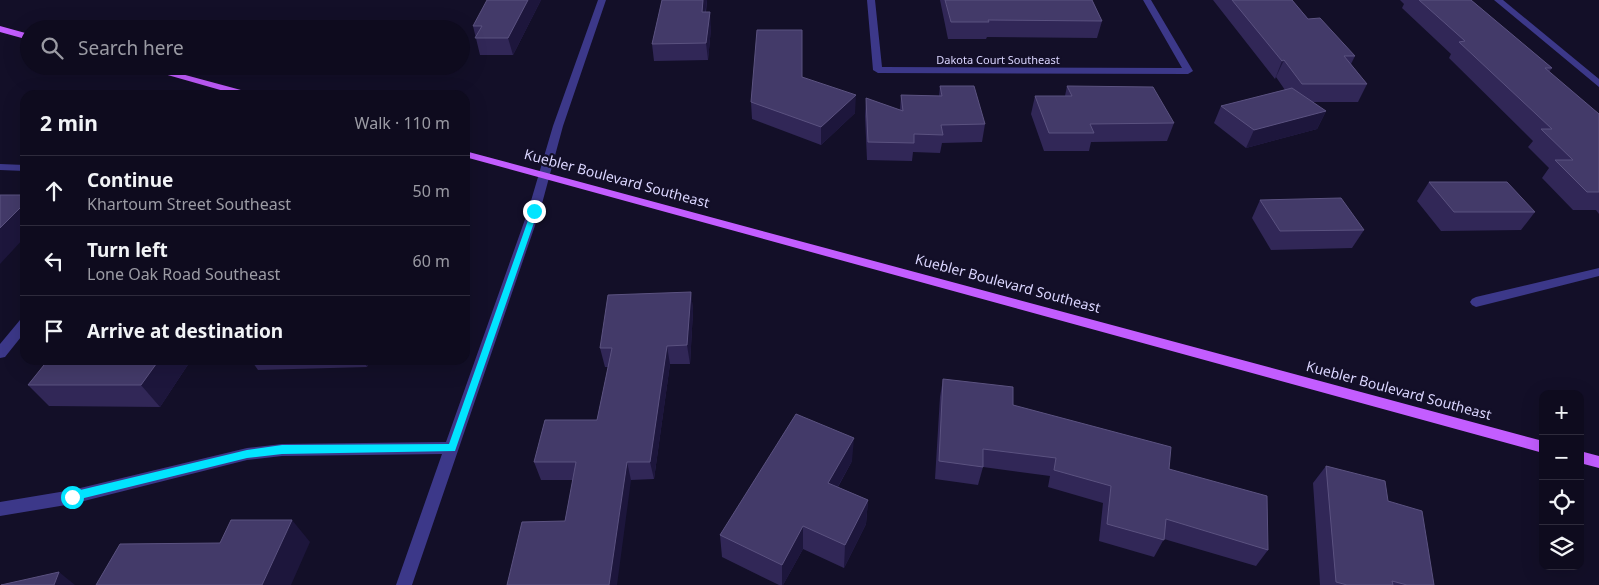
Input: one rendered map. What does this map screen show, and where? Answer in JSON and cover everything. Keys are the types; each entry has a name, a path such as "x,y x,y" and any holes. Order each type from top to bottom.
{"main road":[{"path":"0,29 20,35"},
{"path":"174,75 230,90"},
{"name":"Kuebler Boulevard Southeast","path":"470,155 1539,446"},
{"path":"1584,458 1599,462"}],"street":[{"path":"404,585 534,211 558,126 602,0"},
{"name":"Dakota Court Southeast","path":"872,0 878,70 1188,71 1147,0"},
{"path":"1498,0 1599,84"},
{"path":"0,168 20,168"},
{"path":"1476,302 1599,272"},
{"path":"0,353 20,329"},
{"path":"0,509 72,497 247,454 282,450 452,448"}],"building":[{"path":"487,0 528,0 508,38 475,38 482,26 473,26"},
{"path":"662,0 703,0 702,12 710,12 706,43 652,44"},
{"path":"945,0 1092,0 1102,21 988,20 989,22 951,22"},
{"path":"1232,0 1292,0 1308,19 1320,18 1355,56 1344,56 1367,84 1302,84 1284,60 1282,61"},
{"path":"1419,0 1471,0 1552,68 1545,68 1599,114 1599,192 1587,192 1555,160 1573,160 1541,129 1552,129 1459,42 1465,41"},
{"path":"757,30 802,30 802,77 856,95 821,127 751,102"},
{"path":"940,86 974,86 985,124 941,125 943,135 914,134 914,143 868,142 866,98 903,111 901,95 942,96"},
{"path":"1067,86 1153,87 1174,123 1090,124 1094,133 1049,133 1035,96 1072,96"},
{"path":"1292,88 1326,111 1254,130 1221,106"},
{"path":"1429,182 1507,182 1535,212 1454,212"},
{"path":"0,195 20,195 20,208 0,228"},
{"path":"1341,198 1364,230 1280,231 1260,200"},
{"path":"691,292 687,345 667,346 650,462 627,462 609,585 507,585 522,522 565,521 576,462 534,462 545,420 597,420 612,348 600,348 608,295"},
{"path":"44,365 155,365 141,385 28,385"},
{"path":"943,379 1013,387 1013,405 1171,447 1169,469 1267,496 1268,550 1166,519 1164,540 1107,524 1111,486 1054,470 1056,458 983,449 983,467 939,461"},
{"path":"796,414 854,438 828,483 868,500 845,545 803,526 782,565 720,535"},
{"path":"1326,466 1385,481 1388,501 1422,511 1434,585 1407,585 1392,581 1393,585 1347,585 1336,582"},
{"path":"231,520 292,520 262,585 96,585 120,544 220,543"},
{"path":"59,572 54,585 1,585"}],"route":[{"path":"72,497 247,454 282,450 452,448 534,211"}]}
